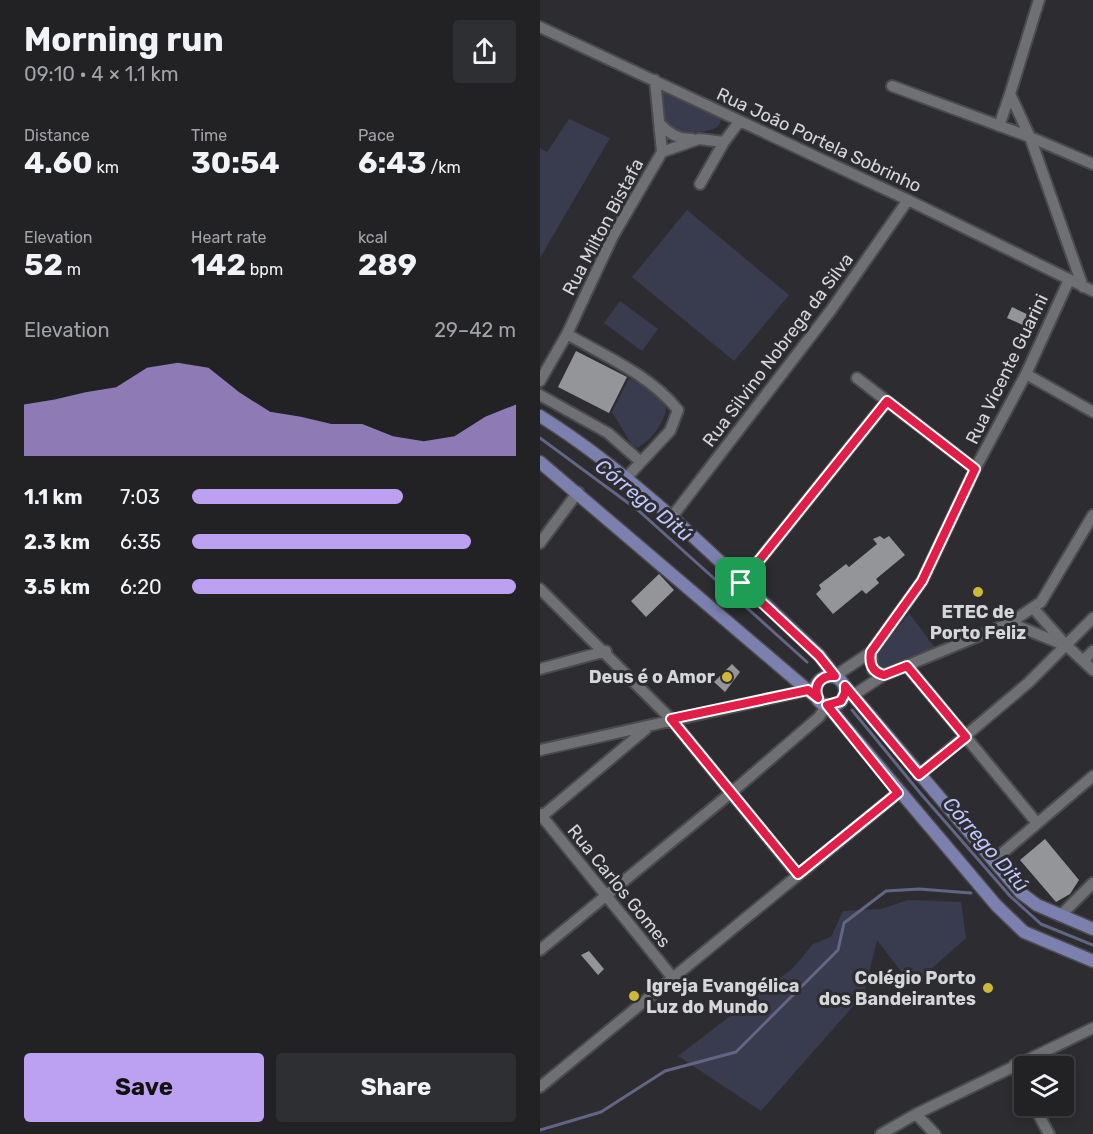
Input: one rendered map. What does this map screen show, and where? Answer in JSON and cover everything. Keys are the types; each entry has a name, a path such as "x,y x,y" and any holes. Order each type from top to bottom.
{"main road":[{"path":"540,416 586,445 627,477 819,656 1022,893 1037,905 1093,928"},
{"path":"540,462 578,492 817,698 996,906 1024,933 1093,961"},
{"path":"817,698 816,690 819,681 827,676 835,676"},
{"path":"817,698 841,701 845,693 849,691"}],"street":[{"path":"999,126 1039,0"},
{"name":"Rua João Portela Sobrinho","path":"540,27 908,200 1088,289"},
{"name":"Rua Milton Bistafa","path":"540,381 567,334 613,236 662,152 655,80"},
{"path":"892,86 1030,137 1093,164"},
{"path":"1010,94 1030,137 1088,289"},
{"path":"699,184 739,122"},
{"path":"659,123 669,133 685,140 724,142"},
{"path":"662,152 699,139"},
{"name":"Rua Silvino Nobrega da Silva","path":"671,518 831,310 908,200"},
{"name":"Rua Vicente Guarini","path":"835,676 871,652 922,581 975,469 1026,374 1069,280"},
{"path":"567,334 633,372 664,393 678,410 670,431 627,477"},
{"path":"1026,374 1093,412"},
{"path":"857,378 975,469"},
{"path":"540,395 608,433 641,462"},
{"path":"741,583 887,401"},
{"path":"540,543 578,492"},
{"path":"849,691 1010,623 1034,608 1041,602 1093,515"},
{"path":"540,590 606,651 671,719 798,874"},
{"path":"1034,608 1066,645 1093,670"},
{"path":"919,775 1028,683 1093,618"},
{"path":"1010,623 1066,645"},
{"path":"540,669 606,651"},
{"path":"1083,661 1093,651"},
{"path":"871,652 873,670 884,675"},
{"path":"907,666 1037,823"},
{"path":"540,750 671,719 817,698 819,717 540,950"},
{"path":"541,816 649,726"},
{"path":"993,861 1093,776"},
{"path":"540,1087 898,793"},
{"name":"Rua Carlos Gomes","path":"541,816 673,978"},
{"path":"1060,916 1093,883"},
{"path":"1033,1056 1093,1028"},
{"path":"881,1134 1014,1065"},
{"path":"916,1114 935,1134"},
{"path":"1039,1116 1049,1134"}],"shaded area":[{"path":"663,88 723,117 718,127 690,132 670,125 665,120 662,111 660,92"},
{"path":"569,119 610,138 540,258 540,148 547,152"},
{"path":"687,210 789,295 734,361 632,277"},
{"path":"620,301 658,329 642,351 604,323"},
{"path":"629,378 656,394 666,407 656,430 637,448 632,445 612,412"},
{"path":"909,613 936,649 885,669 877,669 876,656"},
{"path":"908,900 961,902 966,938 912,986 877,940 864,994 761,1111 678,1056 793,968 813,944 831,937 843,911 881,909"}],"building":[{"path":"1012,307 1035,318 1030,328 1007,318"},
{"path":"576,351 627,377 609,413 558,387"},
{"path":"880,536 884,539 889,536 905,555 876,579 879,583 866,594 862,590 833,614 816,594 821,589 819,585 846,564 849,567 877,544 873,539"},
{"path":"659,574 674,590 646,617 631,601"},
{"name":"Deus é o Amor","path":"732,664 740,672 725,692 714,682"},
{"path":"1045,839 1079,880 1070,894 1056,902 1020,860"},
{"path":"589,951 604,969 598,975 581,955"}],"waterway":[{"name":"Córrego Ditú","path":"540,438 639,511 807,662"},
{"name":"Córrego Ditú","path":"852,710 1010,896 1041,924 1093,945"},
{"path":"540,1130 601,1112 665,1071 736,1052 838,950 844,923 886,891 919,889 971,893"}],"place":[{"name":"ETEC de Porto Feliz","path":"978,592"},
{"name":"Deus é o Amor","path":"727,677"},
{"name":"Colégio Porto dos Bandeirantes","path":"988,988"},
{"name":"Igreja Evangélica Luz do Mundo","path":"634,996"}],"route":[{"path":"887,401 975,469 922,581 871,652 870,658 873,670 878,674 884,675 907,666 966,737 919,775 845,686 844,698 837,704 827,705 898,793 798,874 671,719 808,690 818,698 816,690 819,681 827,676 835,676 819,656 741,583 887,401"}]}
